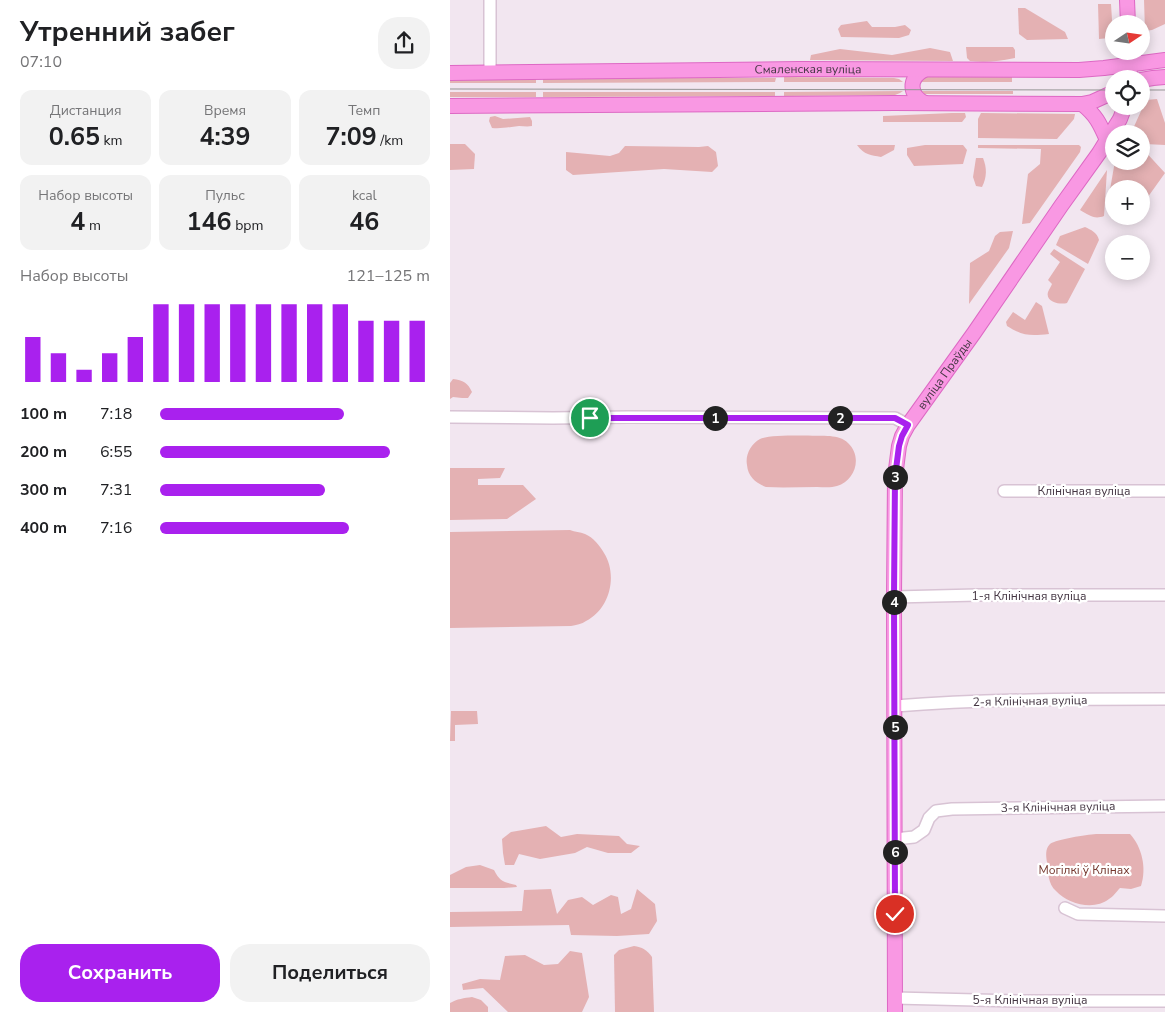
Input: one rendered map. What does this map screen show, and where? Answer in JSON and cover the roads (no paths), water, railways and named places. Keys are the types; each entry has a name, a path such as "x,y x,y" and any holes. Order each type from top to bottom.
{"main road":[{"path":"1127,0 1128,15"},
{"name":"Смаленская вуліца","path":"450,73 1078,70 1165,60"},
{"path":"895,103 904,95 906,87 905,78 896,70"},
{"path":"924,70 914,78 912,87 917,98 924,103"},
{"path":"1150,78 1165,78"},
{"path":"450,106 895,103 1082,104 1105,96"},
{"path":"1082,104 1090,110 1099,122 1105,136"},
{"name":"вуліца Праўды","path":"895,1005 894,597 895,477 899,446 908,425 1105,143"}],"street":[{"path":"490,0 490,72"},
{"path":"450,417 895,418 908,425"},
{"name":"Клінічная вуліца","path":"1004,492 1165,492"},
{"name":"1-я Клінічная вуліца","path":"894,597 1165,595"},
{"name":"2-я Клінічная вуліца","path":"895,706 966,702 1165,698"},
{"name":"3-я Клінічная вуліца","path":"895,839 914,837 924,830 929,818 936,811 952,808 1165,806"},
{"path":"1064,908 1078,914 1165,916"},
{"name":"5-я Клінічная вуліца","path":"895,1005 1165,1001"}],"tram line":[{"path":"450,89 1105,90"},
{"path":"1150,90 1165,90"}],"park label":[{"name":"Могілкі ў Клінах","path":"1084,870"}]}
